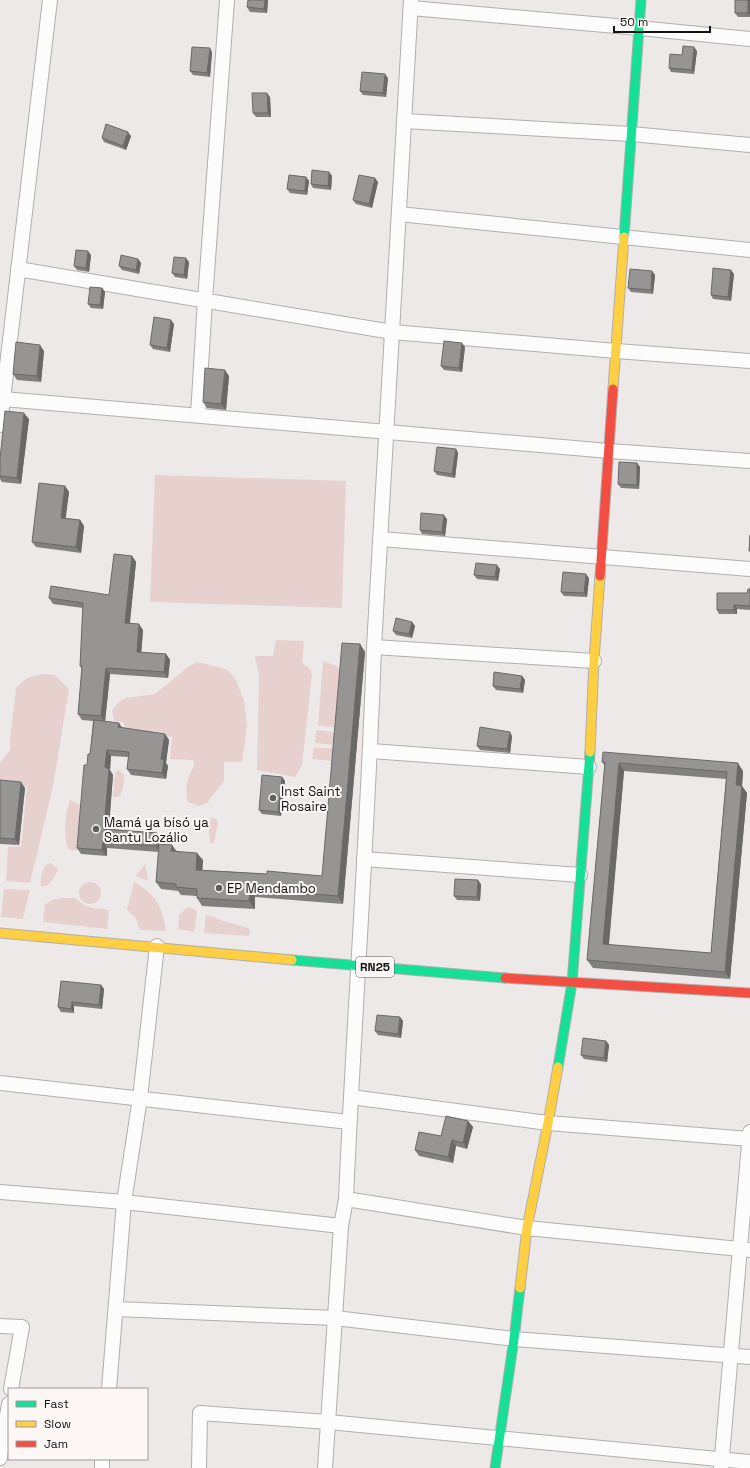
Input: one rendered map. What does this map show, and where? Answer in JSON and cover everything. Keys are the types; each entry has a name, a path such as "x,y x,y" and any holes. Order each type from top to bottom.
{"street":[{"path":"0,425 50,0"},
{"path":"198,415 227,0"},
{"path":"495,1468 514,1339 527,1228 548,1123 572,983 589,767 594,662 641,0"},
{"path":"325,1468 341,1226 346,1199 349,1122 371,751 374,648 411,4 750,39"},
{"path":"404,121 631,134 750,145"},
{"path":"399,214 750,250"},
{"path":"18,269 392,332 750,361"},
{"path":"3,399 609,451 750,461"},
{"path":"381,539 750,569"},
{"path":"374,648 594,662"},
{"path":"371,751 589,767"},
{"path":"364,859 580,875"},
{"name":"RN25","path":"0,933 157,946 358,966 572,983 750,994"},
{"path":"109,1388 124,1202 140,1098 157,946"},
{"path":"0,1083 349,1122"},
{"path":"351,1097 548,1123 750,1137 745,1249 730,1356 721,1464"},
{"path":"0,1192 124,1202 341,1226"},
{"path":"346,1199 527,1228 745,1249"},
{"path":"116,1309 336,1318 514,1339 750,1357"},
{"path":"0,1326 22,1327 12,1388"},
{"path":"0,1458 8,1410"},
{"path":"199,1468 200,1413 328,1422 499,1437 721,1464 750,1462"}],"shaded area":[{"path":"155,475 346,481 342,608 150,602"},
{"path":"276,640 304,641 302,663 310,669 312,674 302,765 295,777 257,770 259,676 255,656 273,656"},
{"path":"323,661 337,666 342,677 336,727 318,726"},
{"path":"197,662 226,669 235,678 244,701 247,726 242,762 224,762 224,781 206,804 198,806 188,802 186,792 188,779 194,766 193,760 170,759 172,737 127,732 123,722 114,721 112,711 117,704 125,698 155,694 188,667"},
{"path":"42,674 55,675 69,689 53,786 30,883 6,881 8,847 21,846 27,787 0,782 0,763 10,750 16,688 27,678"},
{"path":"316,730 335,732 334,745 315,743"},
{"path":"314,748 332,748 336,752 331,761 312,759"},
{"path":"118,770 124,775 123,787 119,797 113,797 115,773"},
{"path":"70,800 83,806 80,849 74,851 68,849 65,831"},
{"path":"211,818 216,819 218,822 214,843 210,843 209,827"},
{"path":"51,863 58,869 57,872 50,883 41,886 43,869 46,865"},
{"path":"145,864 147,872 148,881 136,876"},
{"path":"90,882 98,885 101,893 98,901 90,904 82,901 79,893 82,885"},
{"path":"134,882 153,896 157,902 163,915 166,931 140,930 135,917 127,910"},
{"path":"4,889 30,890 23,919 1,917"},
{"path":"75,898 87,906 109,910 107,929 43,922 45,905 52,900"},
{"path":"187,907 195,909 197,912 194,932 178,929 179,915"},
{"path":"206,914 223,921 248,928 250,932 249,936 204,933"}],"building":[{"path":"248,0 265,0 264,9 247,7"},
{"path":"735,0 748,0 748,13 735,13"},
{"path":"683,46 694,47 692,70 669,68 670,54 682,55"},
{"path":"192,47 210,48 207,73 190,71"},
{"path":"362,72 385,74 383,93 360,91"},
{"path":"252,93 267,93 268,113 253,113"},
{"path":"106,124 128,132 123,146 102,138"},
{"path":"312,170 329,172 328,186 311,184"},
{"path":"289,175 306,177 305,191 287,189"},
{"path":"359,175 375,178 369,204 353,200"},
{"path":"76,250 88,251 86,268 74,266"},
{"path":"121,255 138,259 136,270 119,266"},
{"path":"174,257 186,258 184,275 172,273"},
{"path":"713,268 731,270 728,297 711,295"},
{"path":"630,269 652,271 651,290 628,288"},
{"path":"90,287 102,288 100,305 88,304"},
{"path":"154,317 171,320 167,348 150,345"},
{"path":"444,341 462,343 459,368 441,366"},
{"path":"16,342 40,345 37,376 13,374"},
{"path":"205,368 225,370 221,404 203,402"},
{"path":"5,411 24,413 17,478 0,476 0,459"},
{"path":"437,447 456,449 452,474 434,471"},
{"path":"619,462 637,463 637,485 618,484"},
{"path":"39,483 65,486 61,518 80,520 76,547 32,542"},
{"path":"421,513 444,515 442,532 420,530"},
{"path":"114,554 132,556 125,623 139,624 137,652 166,654 164,672 106,668 101,716 78,714 82,666 80,666 83,603 49,598 51,586 109,595"},
{"path":"476,563 497,565 495,577 474,575"},
{"path":"563,572 586,574 584,593 561,592"},
{"path":"748,589 750,589 750,606 734,605 734,610 717,610 717,593 747,593"},
{"path":"396,618 412,622 409,634 393,631"},
{"path":"342,643 360,644 338,896 250,889 249,901 197,898 197,889 176,887 176,884 156,882 159,844 172,845 171,851 197,853 196,870 267,874 267,871 322,876"},
{"path":"494,672 522,676 520,689 493,686"},
{"path":"94,720 119,723 118,727 165,734 161,759 164,760 162,773 127,769 129,752 107,750 105,767 109,769 104,829 157,833 156,846 103,842 102,850 77,848 84,765 87,765 88,754 90,754"},
{"path":"480,727 510,732 507,749 477,746"},
{"path":"603,752 738,763 736,785 742,786 725,972 587,960 605,762 602,762","holes":["619,763 727,772 711,953 603,944"]},
{"name":"Inst Saint Rosaire","path":"262,775 282,777 278,812 259,810"},
{"path":"0,780 21,782 15,839 0,838"},
{"path":"455,879 478,880 477,897 454,896"},
{"path":"61,981 101,985 99,1005 72,1002 71,1009 58,1007"},
{"path":"377,1015 400,1017 398,1034 375,1031"},
{"path":"583,1038 606,1041 604,1058 581,1055"},
{"path":"446,1116 468,1121 463,1143 452,1140 448,1157 415,1150 419,1132 441,1136"}],"traffic: fast":[{"path":"624,237 641,0"},
{"path":"558,1067 572,983 590,752"},
{"path":"292,960 505,978"},
{"path":"495,1468 520,1288"}],"traffic: slow":[{"path":"613,389 624,237"},
{"path":"590,752 600,576"},
{"path":"0,933 292,960"},
{"path":"520,1288 527,1228 558,1067"}],"traffic: jam":[{"path":"600,576 613,389"},
{"path":"505,978 750,993"}],"place":[{"name":"Inst Saint Rosaire","path":"273,798"},
{"name":"Mamá ya bísó ya Santu Lozálio","path":"96,829"},
{"name":"EP Mendambo","path":"219,888"}]}
